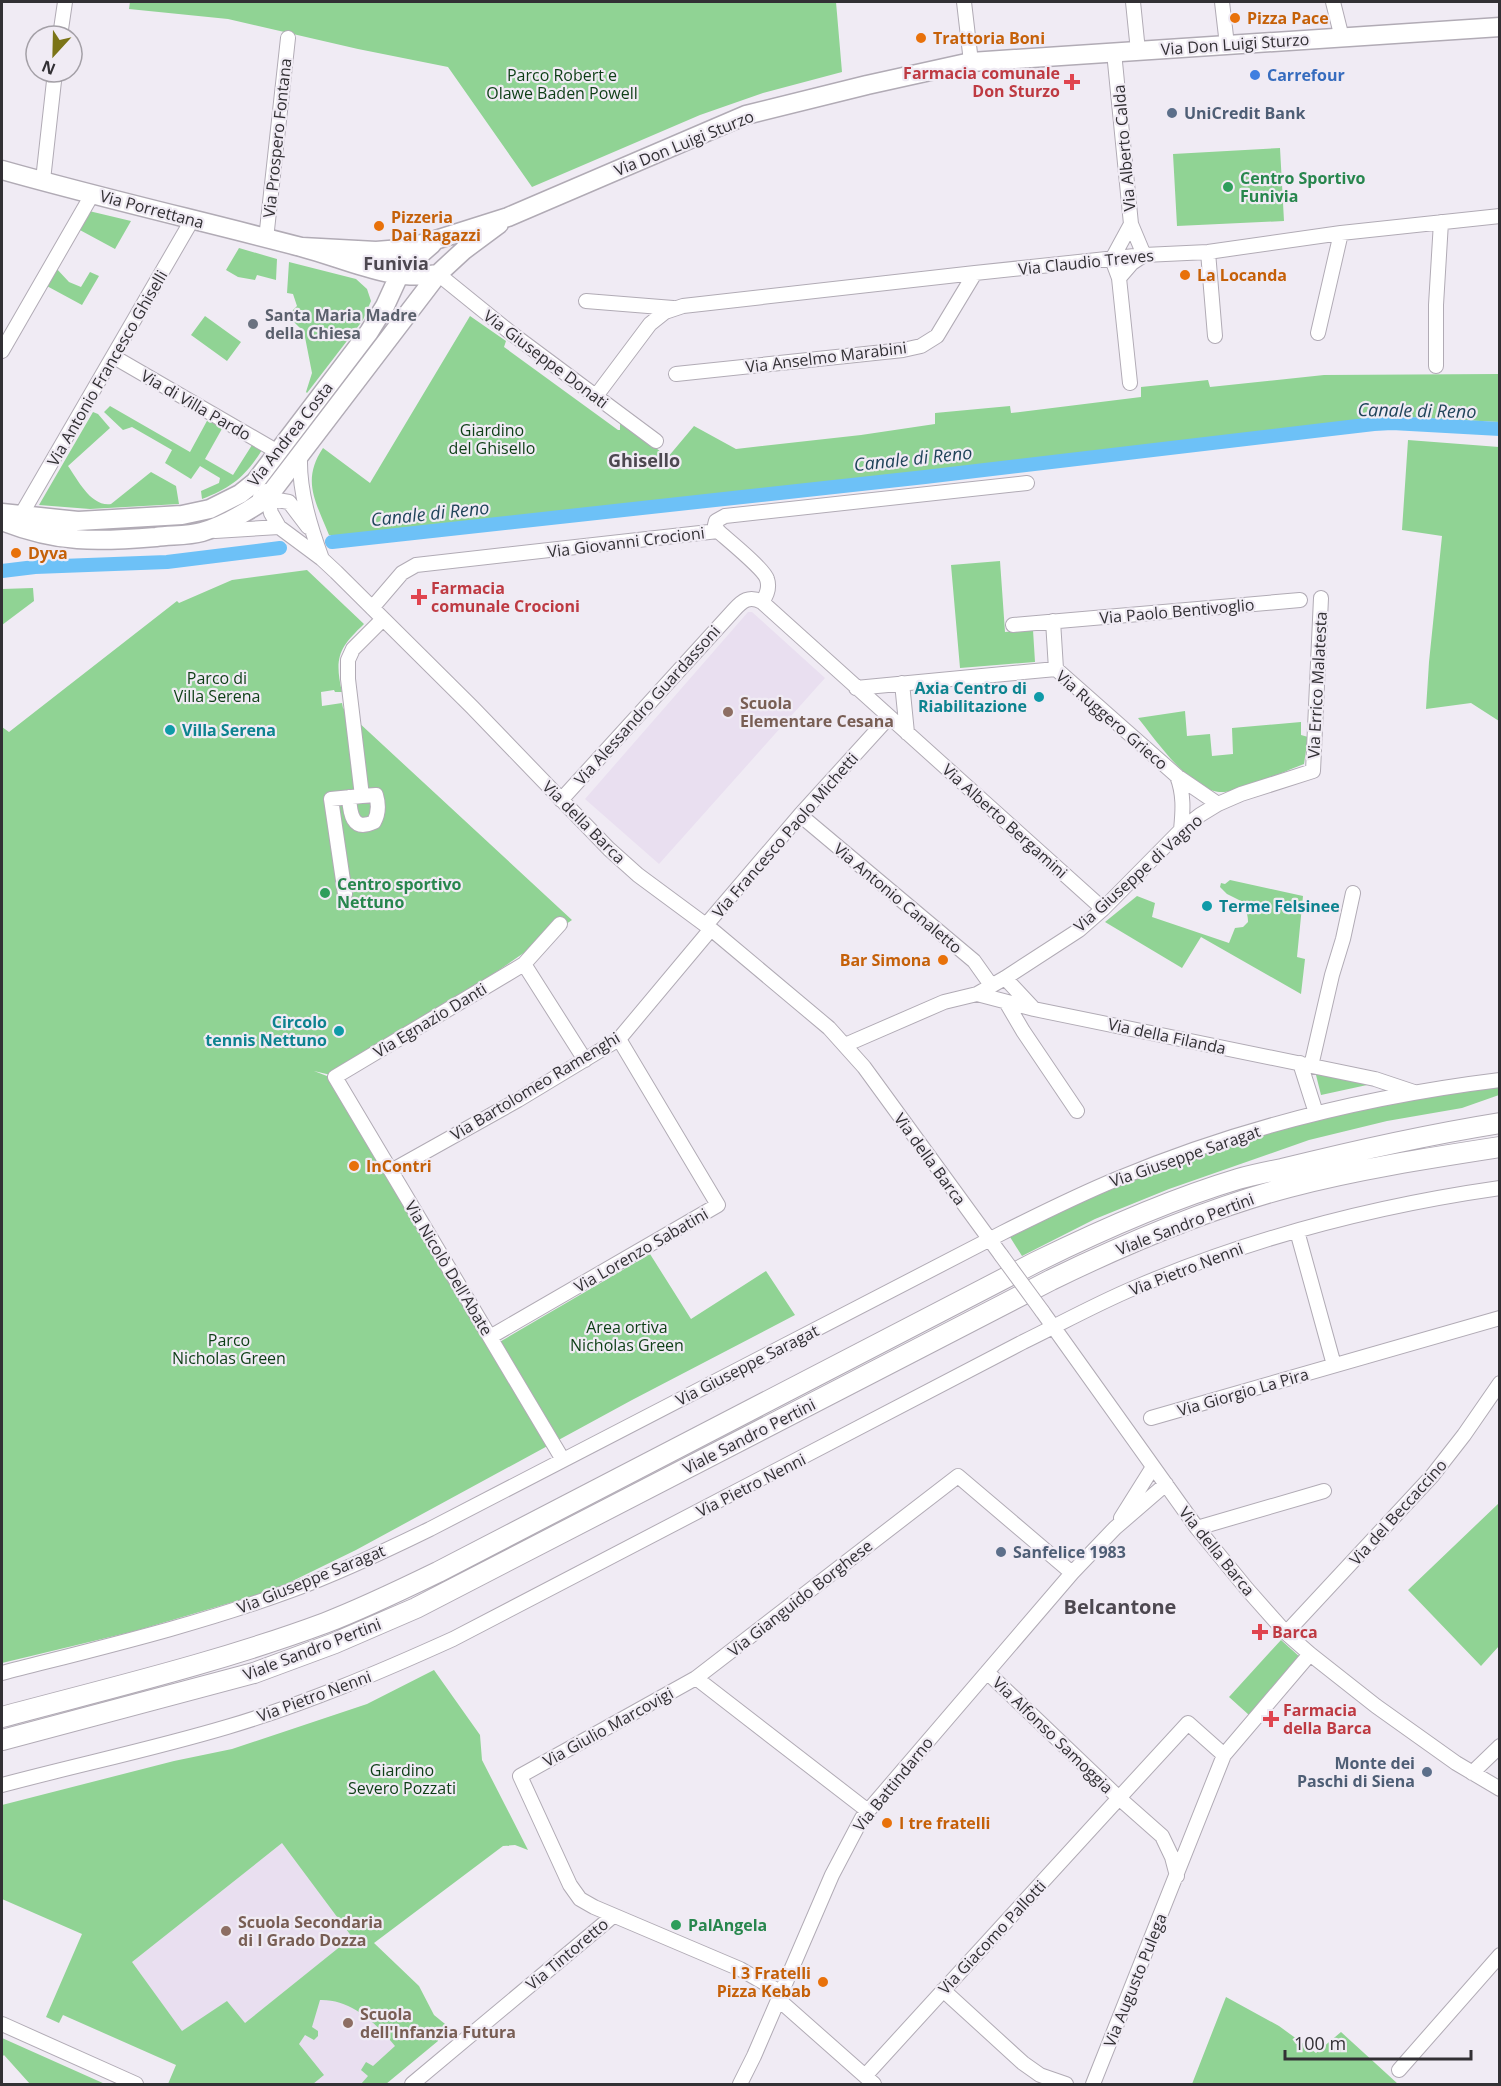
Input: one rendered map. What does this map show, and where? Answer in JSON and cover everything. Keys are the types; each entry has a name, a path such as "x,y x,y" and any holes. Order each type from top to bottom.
{"highway":[{"name":"Viale Sandro Pertini","path":"2,1716 206,1663 325,1623 364,1607 438,1572 1036,1262 1141,1214 1240,1178 1356,1150 1500,1123"},
{"name":"Viale Sandro Pertini","path":"2,1740 254,1673 335,1643 416,1608 1040,1286 1154,1233 1288,1187 1428,1158 1500,1147"}],"main road":[{"name":"Via Don Luigi Sturzo","path":"441,239 508,217 746,115 970,62 1499,27"},
{"name":"Via Porrettana","path":"2,170 302,247 374,270 399,275 438,274"},
{"name":"Via Don Luigi Sturzo","path":"438,274 464,250 508,217"},
{"name":"Via Porrettana","path":"302,247 376,251 401,249 441,239"},
{"name":"Via Andrea Costa","path":"2,513 78,521 182,515 210,509 240,494 255,482 369,332 385,306 399,275 409,263 441,239"},
{"name":"Via Andrea Costa","path":"2,521 34,532 81,540 201,532 230,521 267,498 438,274"}],"street":[{"path":"62,24 65,2"},
{"path":"964,2 970,62"},
{"path":"1133,2 1138,51"},
{"path":"1221,2 1227,45"},
{"path":"1334,2 1342,38"},
{"path":"1499,27 1500,35"},
{"name":"Via Prospero Fontana","path":"266,239 288,38"},
{"name":"Via Alberto Calda","path":"1112,259 1131,224 1114,52"},
{"path":"43,180 54,84"},
{"path":"2,351 93,193"},
{"name":"Via Claudio Treves","path":"586,302 673,308 1144,255 1208,252 1341,233 1500,216"},
{"name":"Via Antonio Francesco Ghiselli","path":"21,515 192,220"},
{"path":"1436,366 1436,305 1441,222"},
{"path":"1119,278 1132,262 1144,255 1131,224"},
{"path":"1318,333 1341,233"},
{"path":"1208,252 1215,336"},
{"path":"1112,259 1119,278 1130,382"},
{"name":"Via Anselmo Marabini","path":"676,374 903,350 921,346 937,336 975,273"},
{"name":"Via Giuseppe Donati","path":"438,274 493,319 656,441"},
{"name":"Via Claudio Treves","path":"596,396 650,324 673,308"},
{"name":"Via di Villa Pardo","path":"114,357 278,452"},
{"name":"Via della Barca","path":"300,457 300,478 313,534 322,559"},
{"path":"201,532 279,527 271,513 267,498 266,468"},
{"name":"Via Giovanni Crocioni","path":"372,608 402,573 416,565 718,531 716,521 725,516 1027,483"},
{"name":"Via della Barca","path":"240,494 289,502 313,534"},
{"name":"Via della Barca","path":"279,527 322,559 472,707 603,843 638,874 709,927 809,1009 845,1045 864,1067 1054,1327 1197,1528 1247,1589 1286,1632 1310,1654 1376,1706 1500,1790"},
{"path":"718,531 764,574 768,582 768,589 762,602"},
{"name":"Via Alessandro Guardassoni","path":"561,800 734,610 747,599 752,598 762,602"},
{"name":"Via Errico Malatesta","path":"1313,771 1321,598"},
{"name":"Via Paolo Bentivoglio","path":"1013,625 1300,600"},
{"name":"Via Alberto Bergamini","path":"762,602 1102,909"},
{"path":"345,894 331,799 355,796 348,660 353,650 383,619"},
{"path":"1053,621 1056,669"},
{"name":"Via Ruggero Grieco","path":"856,688 1056,669 1177,776 1218,804"},
{"path":"902,683 907,733"},
{"name":"Via Francesco Paolo Michetti","path":"709,927 800,815 889,717"},
{"name":"Via Giuseppe di Vagno","path":"1005,978 1078,930 1181,830 1218,804 1241,794 1313,771"},
{"name":"Via Ruggero Grieco","path":"1177,776 1184,806 1181,830"},
{"name":"Via Antonio Canaletto","path":"800,815 974,961 992,985"},
{"path":"1316,1113 1306,1065 1343,939 1353,893"},
{"name":"Via Egnazio Danti","path":"335,1077 524,964 560,924"},
{"name":"Via Bartolomeo Ramenghi","path":"391,1171 518,1100 619,1039 709,927"},
{"path":"524,964 585,1060"},
{"path":"1005,978 1034,1009 1026,1017 1023,1030"},
{"name":"Via della Filanda","path":"845,1045 944,1002 977,994 1005,978"},
{"name":"Via della Filanda","path":"977,994 1034,1009 1375,1079 1413,1092"},
{"path":"1006,1002 1077,1111"},
{"name":"Via Lorenzo Sabatini","path":"490,1337 718,1205 619,1039"},
{"name":"Via Nicolò Dell'Abate","path":"335,1077 562,1460"},
{"name":"Via Giuseppe Saragat","path":"2,1673 206,1619 293,1590 363,1561 989,1240 1119,1178 1225,1140 1316,1113 1413,1092 1500,1080"},
{"name":"Via Pietro Nenni","path":"2,1785 228,1727 378,1672 453,1639 1125,1292 1239,1248 1298,1230 1366,1212 1500,1188"},
{"path":"1298,1230 1334,1365"},
{"name":"Via Giorgio La Pira","path":"1151,1418 1500,1318"},
{"name":"Via del Beccaccino","path":"1286,1632 1437,1469 1500,1383"},
{"name":"Via Battindarno","path":"1115,1528 1153,1467"},
{"name":"Via Gianguido Borghese","path":"696,1678 958,1476 1072,1574"},
{"name":"Via Battindarno","path":"740,2085 832,1875 857,1826 1072,1574 1115,1528 1166,1484"},
{"path":"1197,1528 1324,1491"},
{"name":"Via Augusto Pulega","path":"1093,2085 1224,1755 1310,1654"},
{"name":"Via Alfonso Samoggia","path":"987,1672 1162,1836"},
{"path":"696,1678 868,1811"},
{"name":"Via Giulio Marcovigi","path":"613,1916 586,1903 575,1893 520,1776 696,1678"},
{"name":"Via Giacomo Pallotti","path":"869,2080 943,1990 1188,1723 1224,1755"},
{"path":"1472,1773 1500,1746"},
{"path":"1162,1836 1181,1845 1189,1846"},
{"path":"1162,1836 1173,1857 1177,1876"},
{"path":"613,1916 740,1969 780,1996 869,2080"},
{"name":"Via Tintoretto","path":"412,2085 613,1916"},
{"path":"1399,2070 1500,1955"},
{"path":"943,1990 1023,2063 1040,2075 1066,2085"},
{"path":"2,2024 135,2085"}],"shaded area":[{"name":"Scuola Elementare Cesana","path":"748,612 752,612 825,678 659,864 585,799"},
{"name":"Scuola Secondaria di I Grado Dozza","path":"260,1799 382,1913 198,2061 87,1941"},
{"name":"Scuola dell'Infanzia Futura","path":"348,1965 419,2019 368,2084 313,2084 269,2028"}],"green space":[{"name":"Parco Robert e Olawe Baden Powell","path":"130,2 836,2 842,72 763,93 700,115 532,187 448,67 228,19 129,9"},
{"name":"Centro Sportivo Funivia","path":"1280,148 1284,221 1177,226 1173,154"},
{"path":"89,211 131,221 115,249 78,229"},
{"path":"239,248 277,259 276,280 257,275 255,280 238,277 226,270"},
{"path":"289,262 356,279 367,289 371,301 363,320 307,393 312,373 304,332 291,317 292,311 297,306 293,294 287,293"},
{"path":"55,267 69,282 81,287 90,272 99,276 82,305 45,285"},
{"path":"205,316 241,342 227,361 191,335"},
{"name":"Giardino del Ghisello","path":"470,316 506,341 504,347 618,430 622,423 668,457 694,426 736,449 935,424 935,413 1010,406 1011,413 1141,397 1141,387 1208,380 1210,387 1324,375 1498,374 1498,359 1499,422 1405,417 562,514 353,535 329,535 316,502 312,481 316,460 323,448 370,483"},
{"path":"110,406 190,452 208,419 223,427 205,459 233,475 252,445 262,450 250,468 236,480 202,499 201,491 219,483 220,478 200,466 191,479 165,463 172,450 132,427 123,430 104,412"},
{"path":"93,412 98,414 110,428 68,466 91,497 104,504 111,504 151,472 176,486 179,504 90,509 39,505"},
{"path":"1408,440 1499,447 1499,721 1471,703 1426,709 1442,536 1402,530"},
{"path":"1000,561 1005,632 1033,630 1035,662 960,668 951,565"},
{"path":"307,570 364,624 349,640 341,654 339,670 342,692 334,690 321,692 322,706 342,703 343,708 572,920 404,1035 335,1076 314,1071 332,1078 491,1347 650,1254 691,1319 766,1271 795,1315 632,1400 356,1550 274,1590 135,1631 2,1663 2,727 9,732 177,601 179,603 232,580"},
{"path":"33,588 34,601 2,625 2,589"},
{"path":"1185,711 1187,736 1210,734 1212,756 1233,754 1232,728 1301,722 1301,735 1308,737 1304,764 1232,791 1212,790 1187,775 1138,718"},
{"path":"1230,880 1303,896 1297,957 1305,959 1301,994 1201,937 1182,968 1105,922 1137,896 1155,903 1152,917 1229,943 1235,928 1243,927 1248,922 1247,914 1242,907 1243,902 1227,894 1220,887 1221,883 1225,884"},
{"path":"1315,1071 1368,1080 1367,1085 1321,1095"},
{"path":"1499,1084 1499,1095 1462,1108 1387,1121 1309,1140 1169,1189 1095,1219 1022,1256 1010,1237 1053,1215 1142,1176 1233,1143 1326,1116 1389,1101"},
{"path":"1499,1503 1499,1646 1481,1666 1408,1590"},
{"path":"1281,1640 1301,1658 1249,1715 1229,1697"},
{"name":"Giardino Severo Pozzati","path":"434,1670 480,1735 482,1760 528,1850 515,1845 503,1846 374,1943 419,1986 434,2015 450,2028 437,2038 438,2041 386,2084 361,2084 368,2076 361,2070 366,2062 373,2066 395,2046 380,2029 353,2008 320,2000 312,2027 318,2031 318,2036 314,2040 305,2035 299,2044 324,2075 313,2084 168,2084 176,2065 63,2015 59,2023 46,2017 82,1934 2,1899 2,1805 174,1761 232,1749 367,1704","holes":["282,1843 352,1937 245,2023 227,2001 182,2031 132,1962"]},
{"path":"1226,1997 1279,2026 1316,2053 1341,2032 1398,2084 1192,2084"},
{"path":"2,2038 105,2084 30,2084 4,2055 2,2057"}],"waterway":[{"name":"Canale di Reno","path":"332,542 925,477 1374,424 1500,429"},
{"name":"Canale di Reno","path":"2,571 35,567 167,562 280,548"}],"place":[{"name":"Pizza Pace","path":"1235,18"},
{"name":"Trattoria Boni","path":"921,38"},
{"name":"Carrefour","path":"1255,75"},
{"name":"Farmacia comunale Don Sturzo","path":"1072,82"},
{"name":"UniCredit Bank","path":"1172,113"},
{"name":"Centro Sportivo Funivia","path":"1228,187"},
{"name":"Pizzeria Dai Ragazzi","path":"379,226"},
{"name":"La Locanda","path":"1185,275"},
{"name":"Santa Maria Madre della Chiesa","path":"253,324"},
{"name":"Dyva","path":"16,553"},
{"name":"Farmacia comunale Crocioni","path":"419,597"},
{"name":"Axia Centro di Riabilitazione","path":"1039,697"},
{"name":"Scuola Elementare Cesana","path":"728,712"},
{"name":"Villa Serena","path":"170,730"},
{"name":"Centro sportivo Nettuno","path":"325,893"},
{"name":"Terme Felsinee","path":"1207,906"},
{"name":"Bar Simona","path":"943,960"},
{"name":"Circolo tennis Nettuno","path":"339,1031"},
{"name":"InContri","path":"354,1166"},
{"name":"Sanfelice 1983","path":"1001,1552"},
{"name":"Barca","path":"1260,1632"},
{"name":"Farmacia della Barca","path":"1271,1719"},
{"name":"Monte dei Paschi di Siena","path":"1427,1772"},
{"name":"I tre fratelli","path":"887,1823"},
{"name":"PalAngela","path":"676,1925"},
{"name":"Scuola Secondaria di I Grado Dozza","path":"226,1931"},
{"name":"I 3 Fratelli Pizza Kebab","path":"823,1982"},
{"name":"Scuola dell'Infanzia Futura","path":"348,2023"}],"district":[{"name":"Funivia","path":"396,263"},
{"name":"Ghisello","path":"644,460"},
{"name":"Belcantone","path":"1120,1606"}],"park label":[{"name":"Parco di Villa Serena","path":"217,687"},
{"name":"Area ortiva Nicholas Green","path":"627,1336"},
{"name":"Parco Nicholas Green","path":"229,1349"}]}
